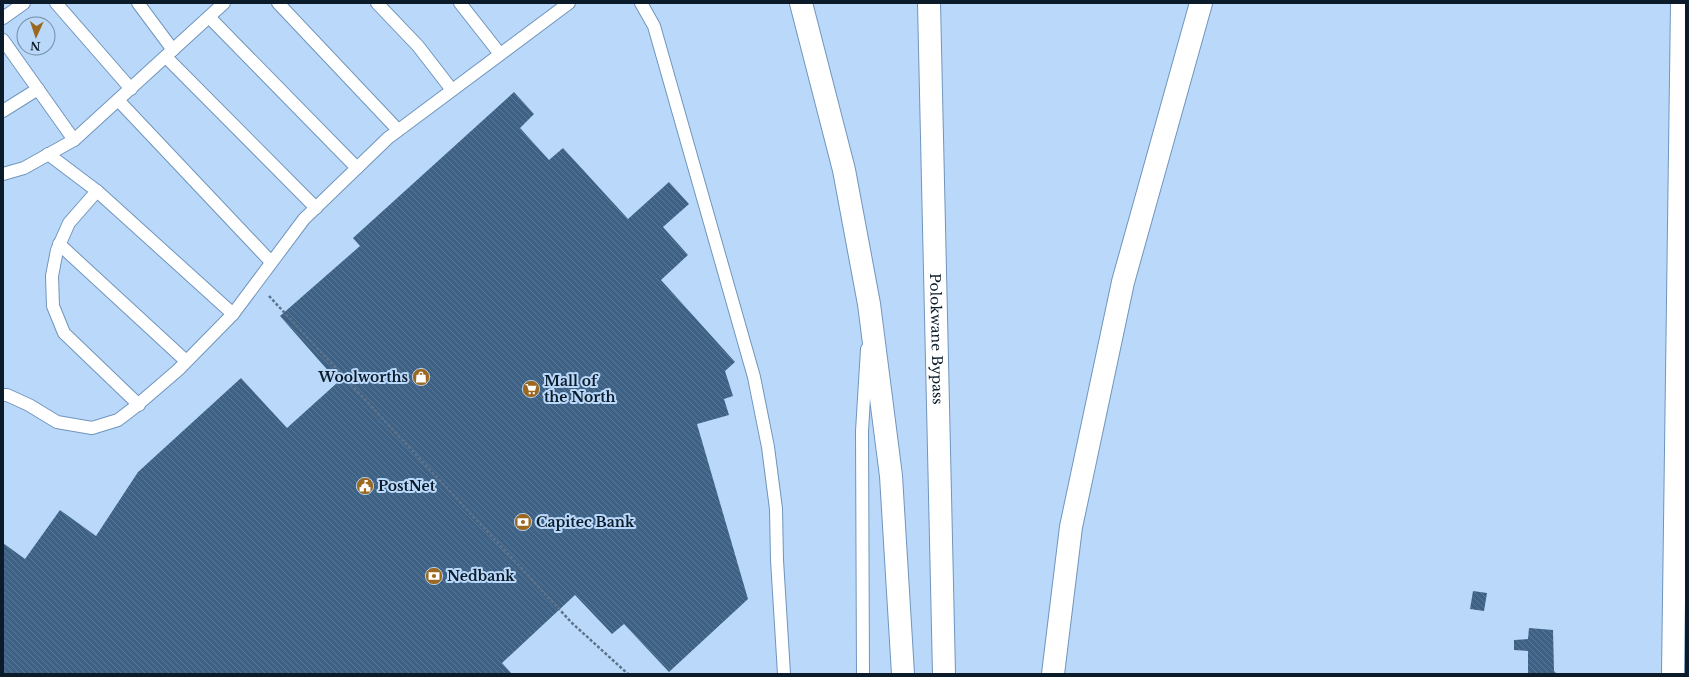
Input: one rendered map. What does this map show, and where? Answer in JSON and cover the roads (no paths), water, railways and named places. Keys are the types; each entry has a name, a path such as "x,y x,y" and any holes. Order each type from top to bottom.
{"main road":[{"path":"801,3 844,170 869,304 891,476 903,674"},
{"name":"Polokwane Bypass","path":"929,3 944,674"},
{"path":"1053,674 1071,527 1123,282 1201,3"},
{"path":"1674,674 1682,3"}],"lane":[{"path":"3,18 24,3"},
{"path":"56,3 131,89"},
{"path":"138,3 170,53 316,208"},
{"path":"278,3 398,130"},
{"path":"377,3 418,46 452,90"},
{"path":"460,3 500,54"},
{"path":"3,395 7,395 29,405 57,422 92,428 118,420 139,405 233,314 304,219 388,138 569,3"},
{"path":"641,3 654,26 754,377 768,447 776,509 777,560 784,674"},
{"path":"3,174 24,168 74,140 209,17 221,4"},
{"path":"209,17 357,168"},
{"path":"3,40 74,140"},
{"path":"3,110 38,89"},
{"path":"118,100 271,262"},
{"path":"48,154 97,191 233,314"},
{"path":"97,191 69,223 59,244 52,276 53,306 64,333 139,405"},
{"path":"59,244 186,361"},
{"path":"864,674 862,431 869,304"}],"place":[{"name":"Woolworths","path":"421,377"},
{"name":"Mall of the North","path":"531,389"},
{"name":"PostNet","path":"365,486"},
{"name":"Capitec Bank","path":"523,522"},
{"name":"Nedbank","path":"434,576"}]}
